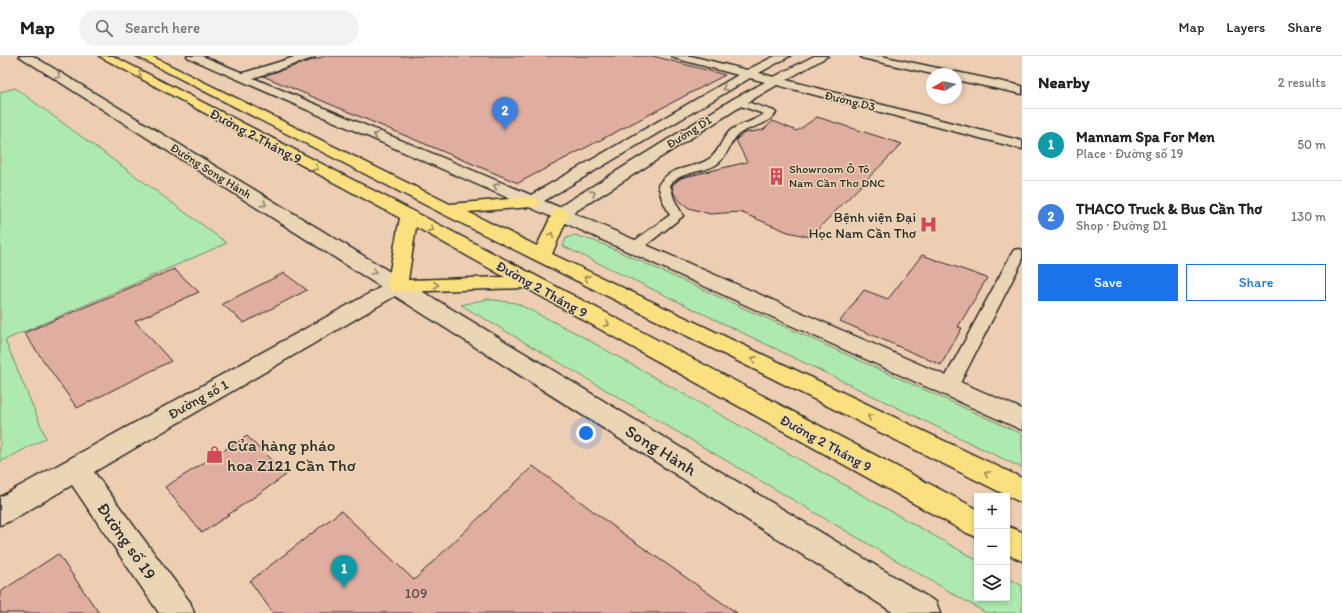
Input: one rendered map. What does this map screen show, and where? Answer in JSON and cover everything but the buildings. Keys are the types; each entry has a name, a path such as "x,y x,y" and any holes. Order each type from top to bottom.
{"highway":[{"name":"Đường 2 Tháng 9","path":"105,56 408,216 974,522"},
{"name":"Đường 2 Tháng 9","path":"142,56 542,256 1022,491"},
{"path":"447,209 532,202"},
{"path":"542,256 560,214"},
{"path":"408,216 397,286 530,282"},
{"path":"1010,541 1022,547"}],"street":[{"name":"Đường Song Hành","path":"25,56 397,286"},
{"path":"193,56 560,214 1022,420"},
{"path":"243,77 309,56"},
{"name":"Đường D3","path":"678,56 1022,145"},
{"name":"Đường D1","path":"532,202 749,74 784,56"},
{"name":"Đường D1","path":"560,214 738,102 822,56"},
{"path":"866,56 926,69"},
{"path":"962,77 1022,90"},
{"name":"Đường số 1","path":"0,512 397,286"},
{"name":"Song Hành","path":"397,286 924,613"},
{"name":"Đường số 19","path":"76,468 178,613"}],"lane":[{"path":"635,247 677,216 668,199 664,185 670,177 686,169 703,166 712,162 720,155 733,134 742,128 754,125 771,113 738,102"},
{"path":"949,387 1021,252"}],"green space":[{"path":"15,88 227,243 5,340 46,438 0,462 0,92"},
{"path":"575,235 600,243 1022,434 1022,468 563,246 566,238"},
{"path":"487,299 516,303 576,333 974,558 974,601 1010,601 1010,579 1022,586 1022,613 986,613 461,305"}],"place":[{"name":"THACO Truck & Bus Cần Thơ","path":"505,130"},
{"name":"Showroom Ô Tô Nam Cần Thơ DNC","path":"776,176"},
{"name":"Bệnh viện Đại Học Nam Cần Thơ","path":"929,225"},
{"name":"Cửa hàng pháo hoa Z121 Cần Thơ","path":"214,455"},
{"name":"Mannam Spa For Men","path":"344,588"}]}
